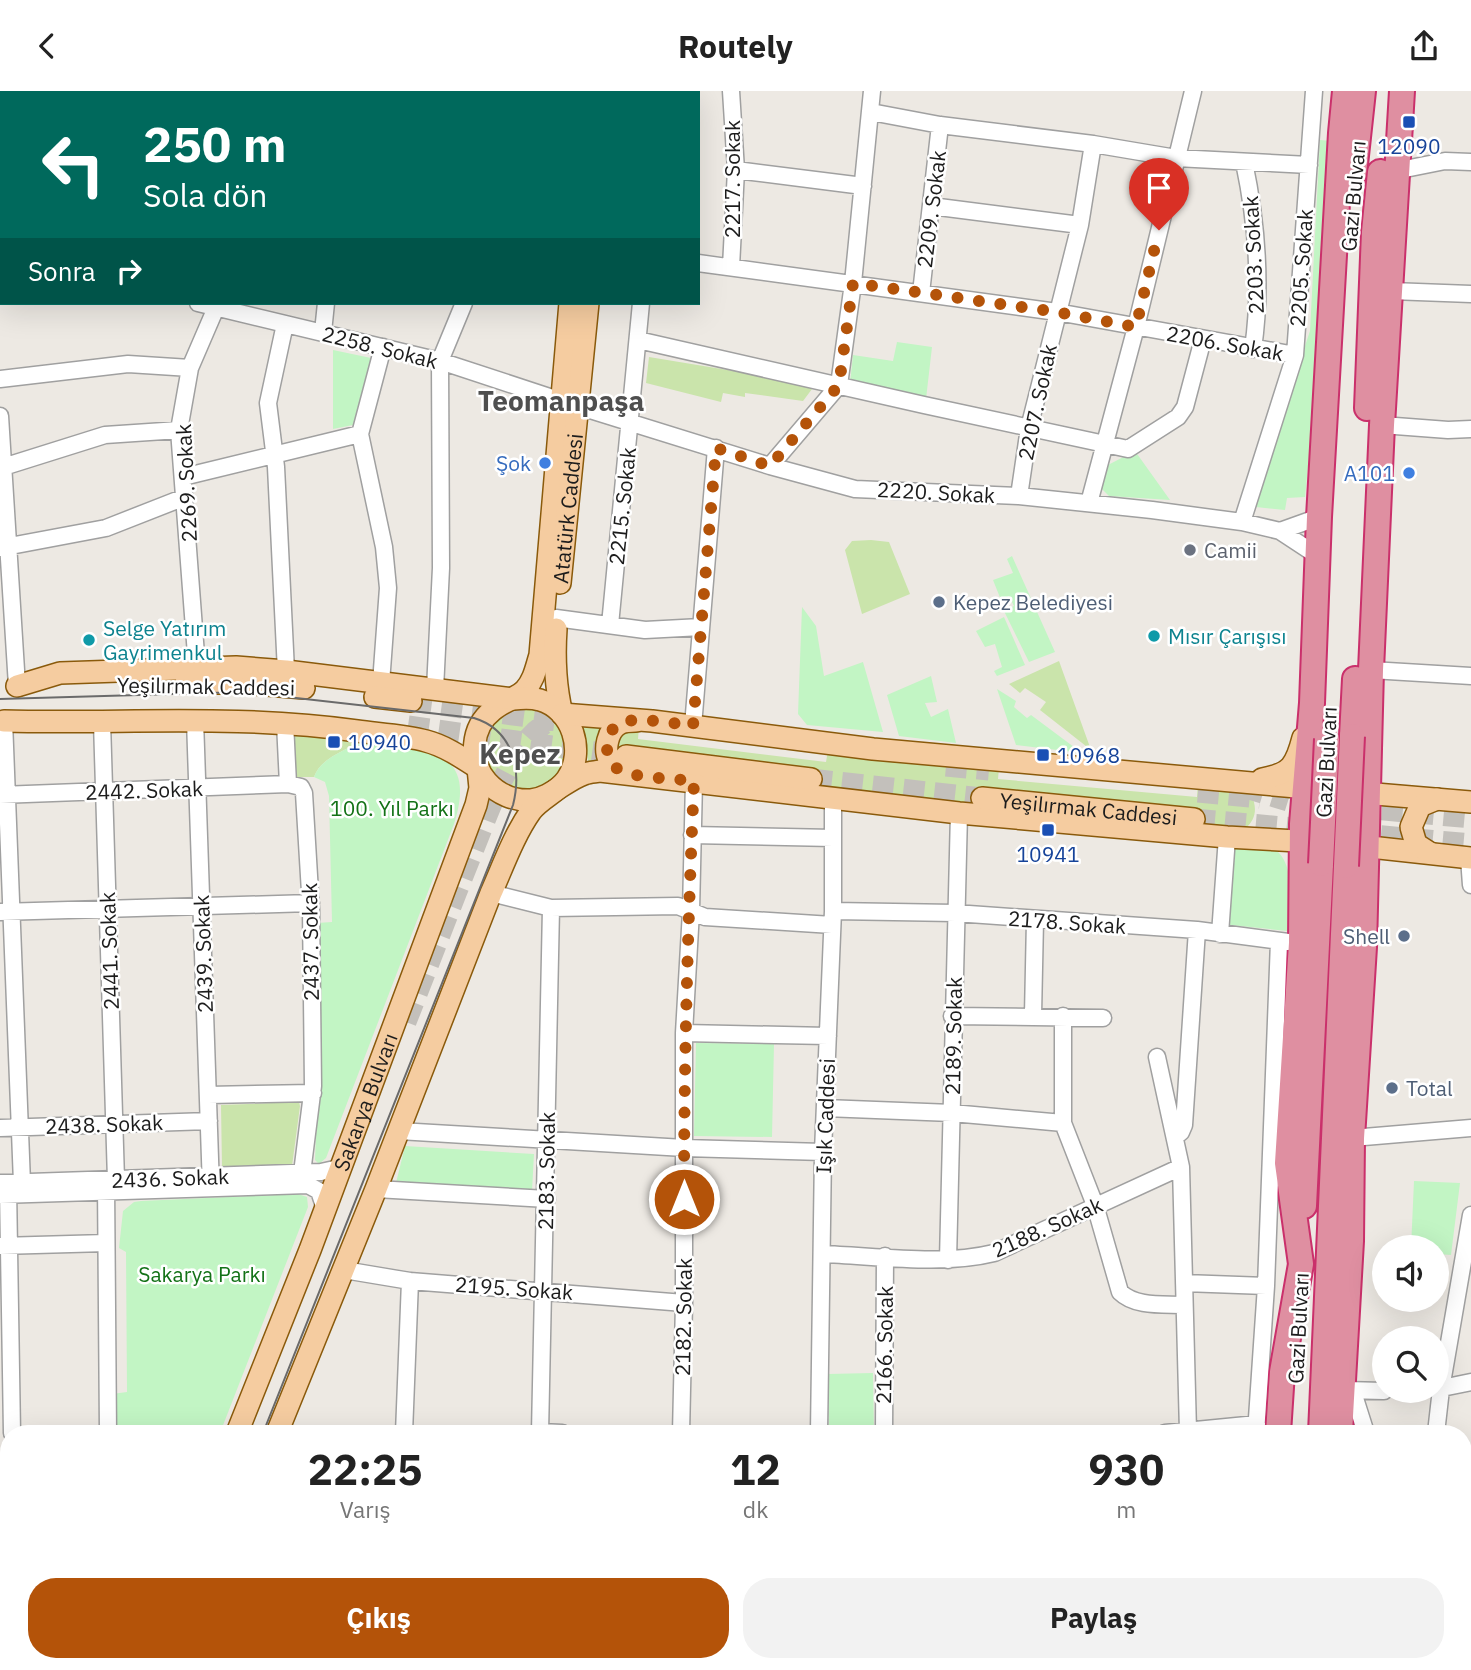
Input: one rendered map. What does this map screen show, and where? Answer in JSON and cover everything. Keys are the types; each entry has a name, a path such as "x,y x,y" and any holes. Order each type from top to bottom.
{"highway":[{"path":"1266,1425 1282,1372 1301,1265 1287,1163 1290,942 1302,882 1319,517 1345,91"},
{"name":"Gazi Bulvarı","path":"1292,1425 1327,739 1349,215 1363,91"},
{"name":"Gazi Bulvarı","path":"1321,1425 1374,232 1387,91"},
{"path":"1342,1425 1348,1391 1352,1138 1368,846 1371,670 1395,171 1402,91"},
{"path":"1391,291 1374,232 1395,171"},
{"path":"1330,327 1346,282 1335,235"},
{"path":"1328,1291 1353,1176"}],"main road":[{"name":"Atatürk Caddesi","path":"562,714 556,691 554,654 569,403 570,305"},
{"name":"Atatürk Caddesi","path":"513,699 534,676 540,655 569,403 588,305"},
{"path":"8,687 60,673 236,667 540,700 562,714 572,728 575,740 576,755 566,780 556,790"},
{"path":"1240,782 1275,777 1288,771 1298,760 1306,726 1313,673"},
{"name":"Yeşilırmak Caddesi","path":"8,687 241,683 285,685 411,701"},
{"path":"513,699 491,711 479,727 475,740 478,768 485,780 495,790 514,799 530,800 542,797 585,773 629,765 694,781 959,813 1227,837 1302,840 1470,858"},
{"path":"2,721 97,712 211,709 299,714 408,726"},
{"path":"562,714 652,721 873,749 1471,802"},
{"path":"2,721 194,720 285,723 424,740 446,749 478,768"},
{"path":"652,721 625,722 618,724 611,731 607,751 609,760 615,767 629,765 811,779"},
{"path":"632,730 816,752"},
{"name":"Sakarya Bulvarı","path":"240,1425 310,1251 477,805 480,788 478,768"},
{"name":"Yeşilırmak Caddesi","path":"989,770 1198,792"},
{"name":"Sakarya Bulvarı","path":"280,1425 399,1131 491,893 532,810 556,790"},
{"name":"Yeşilırmak Caddesi","path":"982,799 1194,820"},
{"path":"1430,853 1416,844 1411,827 1420,806 1437,799"},
{"path":"1263,839 1275,846 1290,861 1302,882"},
{"path":"310,1251 332,1211 404,1028"}],"street":[{"name":"2217. Sokak","path":"731,91 736,170 731,267"},
{"path":"770,466 839,385 853,283 872,91"},
{"path":"1089,503 1194,91"},
{"name":"2205. Sokak","path":"1242,522 1295,355 1314,91"},
{"path":"871,112 940,125 1093,144 1176,158 1309,165"},
{"name":"2209. Sokak","path":"921,293 940,125"},
{"path":"1312,129 1341,133"},
{"name":"2207. Sokak","path":"1019,496 1029,428 1080,225 1093,144"},
{"path":"1395,171 1445,161 1471,162"},
{"name":"2203. Sokak","path":"1244,162 1257,253 1258,312 1253,349"},
{"path":"736,170 863,186"},
{"path":"931,206 1080,225"},
{"name":"2206. Sokak","path":"700,263 1057,312 1295,355"},
{"path":"1391,291 1471,294"},
{"name":"2258. Sokak","path":"217,305 440,361 569,403"},
{"name":"2269. Sokak","path":"197,669 179,430 190,368 217,305"},
{"path":"323,332 326,305"},
{"path":"435,689 441,568 440,361 463,305"},
{"name":"2215. Sokak","path":"610,625 641,305"},
{"path":"285,324 268,403 275,456 286,671"},
{"path":"638,339 1128,449 1178,417 1185,407 1203,339"},
{"path":"381,683 388,589 384,547 360,434 383,347"},
{"path":"0,379 128,364 190,368"},
{"name":"2220. Sokak","path":"569,403 770,466 855,489 1019,496 1242,522 1280,531"},
{"path":"0,416 8,687"},
{"path":"1382,425 1448,431 1471,429"},
{"path":"1,467 105,435 179,430"},
{"path":"183,477 360,434"},
{"path":"693,726 716,448"},
{"path":"4,547 106,528 185,497"},
{"path":"1280,531 1319,517"},
{"path":"1280,531 1318,556"},
{"path":"556,618 645,630 701,627"},
{"path":"1371,670 1471,676"},
{"name":"2439. Sokak","path":"194,720 211,1182"},
{"path":"2,721 6,912 20,1127 8,1188 4,1246 12,1425"},
{"name":"2441. Sokak","path":"102,722 114,1124 106,1243 108,1425"},
{"path":"285,723 288,784"},
{"name":"2182. Sokak","path":"681,1425 684,1033 691,911 694,781"},
{"name":"2442. Sokak","path":"3,795 288,784"},
{"name":"2437. Sokak","path":"288,784 301,787 304,793 311,903 313,1093 302,1173"},
{"name":"Işık Caddesi","path":"819,1425 823,1152 833,918 833,799"},
{"name":"2189. Sokak","path":"948,1260 959,813"},
{"path":"691,835 833,838"},
{"path":"1220,934 1227,837"},
{"path":"1470,858 1471,885"},
{"name":"2178. Sokak","path":"491,893 551,908 678,906 705,917 833,918 955,913 1196,930 1290,942"},
{"path":"6,912 311,903"},
{"name":"2183. Sokak","path":"540,1425 551,908"},
{"path":"1033,1016 1035,920"},
{"path":"1175,1137 1184,1125 1196,930"},
{"path":"1264,1425 1266,1286 1290,942"},
{"path":"952,1016 1103,1018"},
{"path":"1063,1016 1063,1123 1096,1205 1120,1292 1126,1298 1139,1302 1183,1305"},
{"path":"684,1033 828,1036"},
{"path":"1157,1057 1181,1167 1188,1425"},
{"path":"208,1095 313,1093"},
{"path":"825,1108 952,1113 1063,1123"},
{"name":"2438. Sokak","path":"0,1128 209,1121"},
{"path":"1352,1138 1471,1128"},
{"path":"399,1131 684,1148 823,1152"},
{"name":"2188. Sokak","path":"822,1254 948,1260 994,1253 1181,1167"},
{"name":"2436. Sokak","path":"211,1182 327,1172 339,1168"},
{"name":"2436. Sokak","path":"8,1188 211,1182 311,1186 321,1195 325,1209"},
{"path":"376,1189 547,1199"},
{"path":"1449,1342 1467,1258 1471,1215"},
{"path":"4,1246 106,1243"},
{"name":"2166. Sokak","path":"884,1425 885,1256"},
{"name":"2195. Sokak","path":"344,1269 410,1281 684,1303"},
{"path":"404,1425 410,1281"},
{"path":"1184,1283 1266,1286"},
{"path":"1449,1387 1471,1382"},
{"path":"1363,1425 1348,1391 1372,1391"},
{"path":"1437,1425 1438,1403"}],"green space":[{"path":"1320,140 1331,141 1324,259 1320,274 1322,312 1319,417 1311,436 1305,497 1287,498 1285,510 1256,507 1265,465 1310,331"},
{"path":"897,342 932,347 926,399 850,383 853,355 893,361"},
{"path":"333,350 371,358 353,425 333,429"},
{"path":"649,357 807,383 812,389 803,401 745,393 745,397 723,393 721,402 646,383"},
{"path":"1135,451 1170,500 1109,496 1101,488 1106,466"},
{"path":"852,541 889,542 910,594 862,614 845,550"},
{"path":"1012,556 1055,652 1029,662 1004,611 1014,606 1009,596 1001,600 993,580 1013,573 1007,559"},
{"path":"802,607 816,626 824,676 863,662 883,732 807,725 798,714"},
{"path":"1004,617 1025,665 997,676 994,671 1002,667 995,644 985,647 976,631"},
{"path":"1059,661 1091,750 1040,710 1046,702 1025,688 1020,693 1009,684"},
{"path":"931,676 937,702 925,703 931,717 948,709 956,743 899,736 887,695"},
{"path":"997,689 1016,701 1014,707 1027,718 1031,715 1082,753 1016,745"},
{"path":"525,707 541,710 554,719 563,732 566,748 563,764 554,777 541,786 525,789 509,786 496,777 487,764 484,748 487,732 496,719 509,710"},
{"path":"581,718 611,723 603,761 589,766"},
{"path":"639,727 638,739 826,762 828,750 999,768 998,779 1197,797 1198,784 1251,793 1255,813 1245,829 990,809 822,790 824,779 612,751 618,732"},
{"path":"290,733 364,740 328,759 314,777 290,777"},
{"name":"100. Yıl Parkı","path":"364,740 425,750 440,756 452,766 459,779 460,798 454,824 326,1158 319,1164 315,1160 318,1086 317,923 332,922 329,796 325,782 314,777 328,759"},
{"path":"1235,839 1268,845 1278,852 1284,861 1290,883 1288,931 1230,925 1228,920"},
{"path":"696,1043 774,1044 772,1137 694,1136"},
{"path":"299,1102 292,1166 222,1168 221,1105"},
{"path":"405,1146 534,1154 532,1191 396,1183"},
{"path":"1414,1181 1460,1183 1451,1255 1449,1235 1412,1235"},
{"name":"Sakarya Parkı","path":"298,1194 307,1197 308,1207 223,1425 113,1425 112,1394 127,1392 126,1252 119,1248 123,1211 134,1202"},
{"path":"873,1373 874,1425 829,1425 828,1374"}],"tunnel":[{"path":"411,701 557,721"},
{"path":"406,1022 502,781 518,753 538,729 556,717 576,709"},
{"path":"408,726 624,756"},
{"path":"946,766 989,770"},
{"path":"811,779 982,798"},
{"path":"1243,787 1288,801"},
{"path":"1198,792 1260,798"},
{"path":"1351,807 1471,818"},
{"path":"1194,819 1318,830"},
{"path":"1350,833 1471,844"}],"tram line":[{"path":"0,699 243,692 474,718 498,732 512,753 516,778 513,805 266,1425"}],"place":[{"name":"12090","path":"1409,122"},
{"name":"Şok","path":"545,463"},
{"name":"A101","path":"1409,473"},
{"name":"Camii","path":"1190,550"},
{"name":"Kepez Belediyesi","path":"939,602"},
{"name":"Mısır Çarışısı","path":"1154,636"},
{"name":"Selge Yatırım Gayrimenkul","path":"89,640"},
{"name":"10940","path":"334,742"},
{"name":"10968","path":"1043,755"},
{"name":"10941","path":"1048,830"},
{"name":"Shell","path":"1404,936"},
{"name":"Total","path":"1392,1088"}],"district":[{"name":"Teomanpaşa","path":"561,400"},
{"name":"Kepez","path":"520,753"}],"route":[{"path":"684,1199 684,1033 691,911 694,781 631,774 615,767 609,760 607,751 611,731 618,724 652,721 693,726 716,448 770,466 839,385 853,283 1057,312 1136,327 1159,230"}]}
